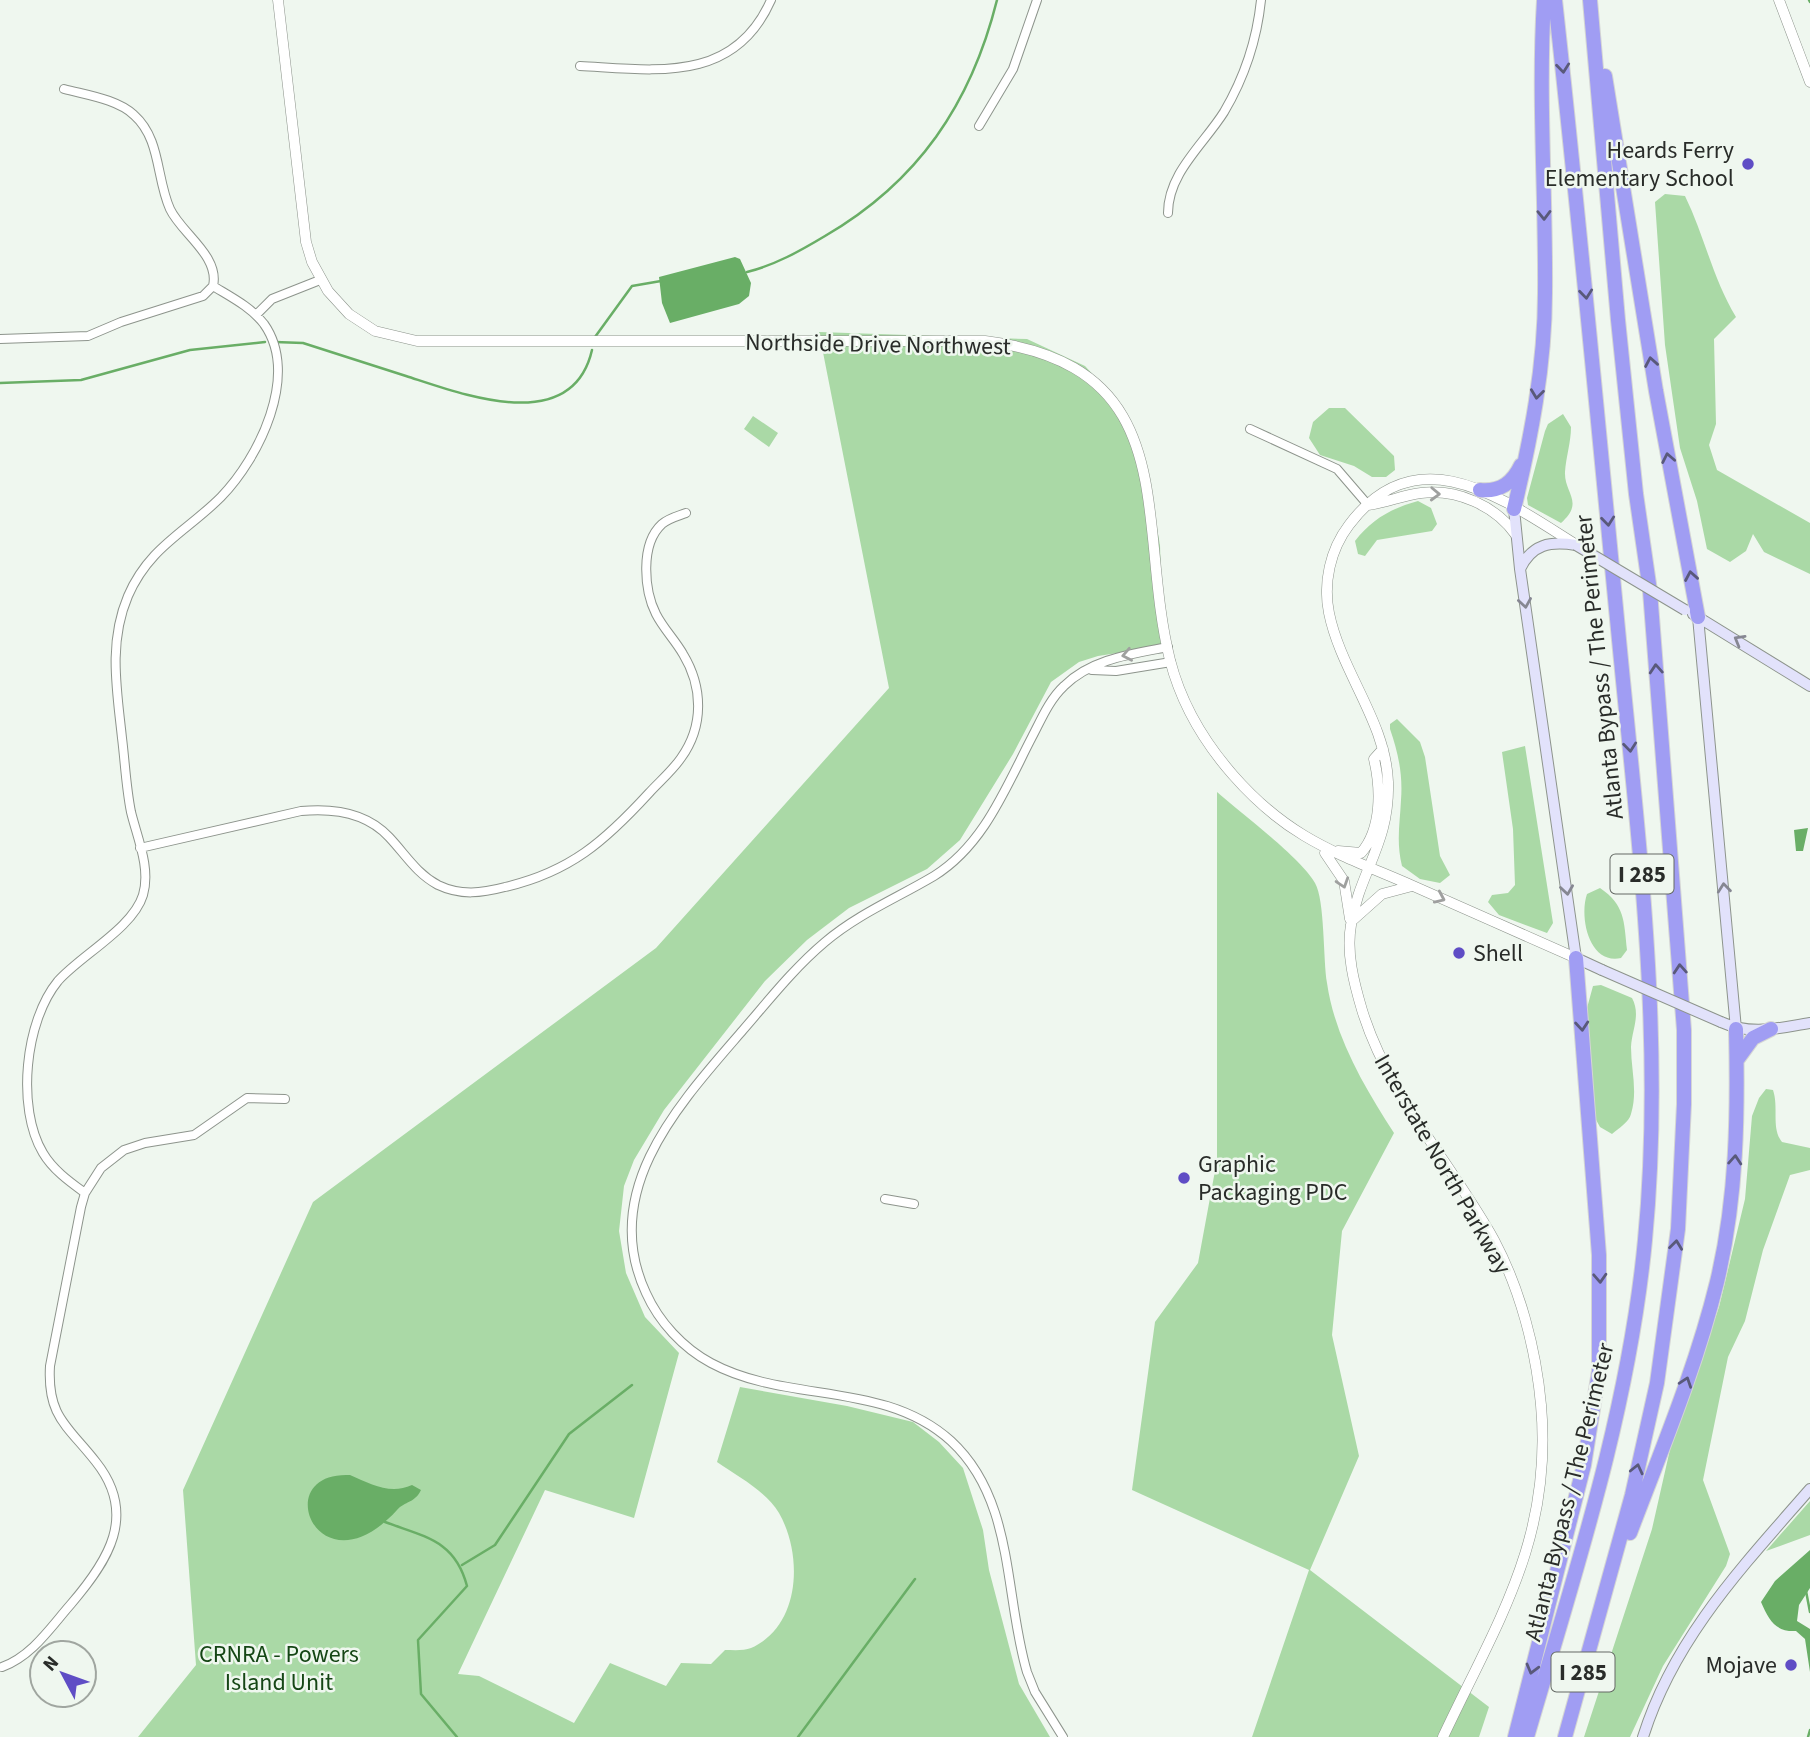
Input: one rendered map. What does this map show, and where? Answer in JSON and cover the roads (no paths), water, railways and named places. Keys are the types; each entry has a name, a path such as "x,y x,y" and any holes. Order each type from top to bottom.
{"highway":[{"path":"1514,509 1528,451 1545,305 1541,81 1544,0"},
{"name":"Atlanta Bypass / The Perimeter","path":"1527,1737 1588,1525 1622,1391 1645,1242 1652,1130 1652,1023 1641,861 1555,0"},
{"path":"1592,0 1691,613"},
{"name":"I 285","path":"1565,1737 1632,1495 1667,1321 1682,1179 1684,1030 1650,592 1636,494 1618,320 1592,0"},
{"path":"1480,489 1495,490 1507,485 1528,451"},
{"path":"1515,1737 1584,1465 1599,1371 1599,1255 1576,958"},
{"path":"1602,1606 1673,1419 1717,1283 1733,1189 1738,1110 1736,1029"},
{"path":"1737,1061 1753,1038 1771,1029"}],"main road":[{"path":"1514,509 1520,569 1576,958"},
{"path":"1520,569 1530,553 1543,545 1576,545 1810,686"},
{"path":"1691,613 1736,1029"},
{"name":"Northside Drive Northwest","path":"1576,958 1736,1029 1771,1029 1810,1023"},
{"path":"1643,1737 1670,1669 1705,1612 1810,1489"}],"street":[{"name":"Northside Drive Northwest","path":"278,0 306,242 320,280 338,303 362,323 391,336 416,341 985,341 1018,345 1049,355 1077,371 1102,391 1122,416 1139,447 1149,496 1171,662 1189,710 1222,761 1255,798 1288,826 1320,847 1576,958"},
{"path":"580,66 665,70 704,64 729,51 750,33 771,0"},
{"path":"979,126 1013,69 1037,0"},
{"path":"1168,213 1168,196 1173,183 1215,126 1241,79 1252,46 1261,0"},
{"path":"1779,0 1810,82"},
{"path":"0,339 88,336 121,322 203,296 213,286 214,274 207,257 169,208 154,146 146,128 124,108 64,89"},
{"path":"256,315 272,299 320,280"},
{"path":"85,1193 50,1163 36,1137 29,1102 31,1043 41,1010 57,983 138,907 145,883 129,802 115,673 118,629 128,596 145,566 174,534 219,499 243,473 259,446 271,412 278,359 271,336 256,315 213,286"},
{"path":"1250,429 1337,469 1368,505 1421,493 1449,494 1492,511 1516,535"},
{"name":"Interstate North Parkway","path":"1443,1737 1512,1596 1527,1553 1541,1469 1541,1406 1533,1355 1509,1272 1477,1212 1390,1077 1370,1035 1354,978 1351,924 1380,845 1387,809 1388,781 1383,749 1332,625 1326,592 1330,565 1338,542 1352,521 1389,488 1429,478 1450,480 1480,489 1576,545"},
{"path":"140,848 301,811 325,809 351,813 372,824 389,836 422,875 440,886 460,892 483,892 518,884 582,857 614,831 680,759 696,728 699,702 694,676 657,615 647,582 647,559 657,531 663,523 686,513"},
{"path":"1063,1737 1035,1692 1027,1672 996,1515 983,1483 964,1455 933,1427 895,1407 755,1380 726,1371 695,1353 667,1326 649,1299 636,1267 631,1233 633,1202 642,1171 682,1102 795,970 822,944 867,912 935,875 967,848 992,815 1054,698 1064,685 1113,657 1168,647"},
{"path":"1090,670 1116,671 1171,662"},
{"path":"1320,847 1361,853 1371,841 1378,814 1374,759 1383,749"},
{"path":"1320,847 1344,881 1351,924"},
{"path":"1351,924 1382,894 1412,886"},
{"path":"2,1667 25,1657 100,1571 116,1531 115,1504 108,1480 61,1422 48,1387 85,1193 102,1168 124,1150 145,1143 194,1135 247,1098 285,1099"},
{"path":"885,1199 914,1204"}],"waterway":[{"path":"747,272 787,257 858,215 913,165 956,106 986,38 997,0"},
{"path":"595,337 632,286 661,281"},
{"path":"0,383 81,380 190,350 265,342"},
{"path":"275,342 303,343 456,392 512,402 539,401 562,393 581,377 592,350"},
{"path":"462,1565 495,1545 569,1434 632,1385"},
{"path":"385,1522 436,1542 455,1559 462,1571 467,1586 418,1640 421,1694 457,1737"},
{"path":"798,1737 915,1579"},
{"path":"1806,1591 1810,1612"},
{"path":"1808,1737 1810,1730"}],"place":[{"name":"Heards Ferry Elementary School","path":"1748,164"},
{"name":"Shell","path":"1459,953"},
{"name":"Graphic Packaging PDC","path":"1184,1178"},
{"name":"Mojave","path":"1791,1665"}],"park label":[{"name":"CRNRA - Powers Island Unit","path":"279,1668"}]}
